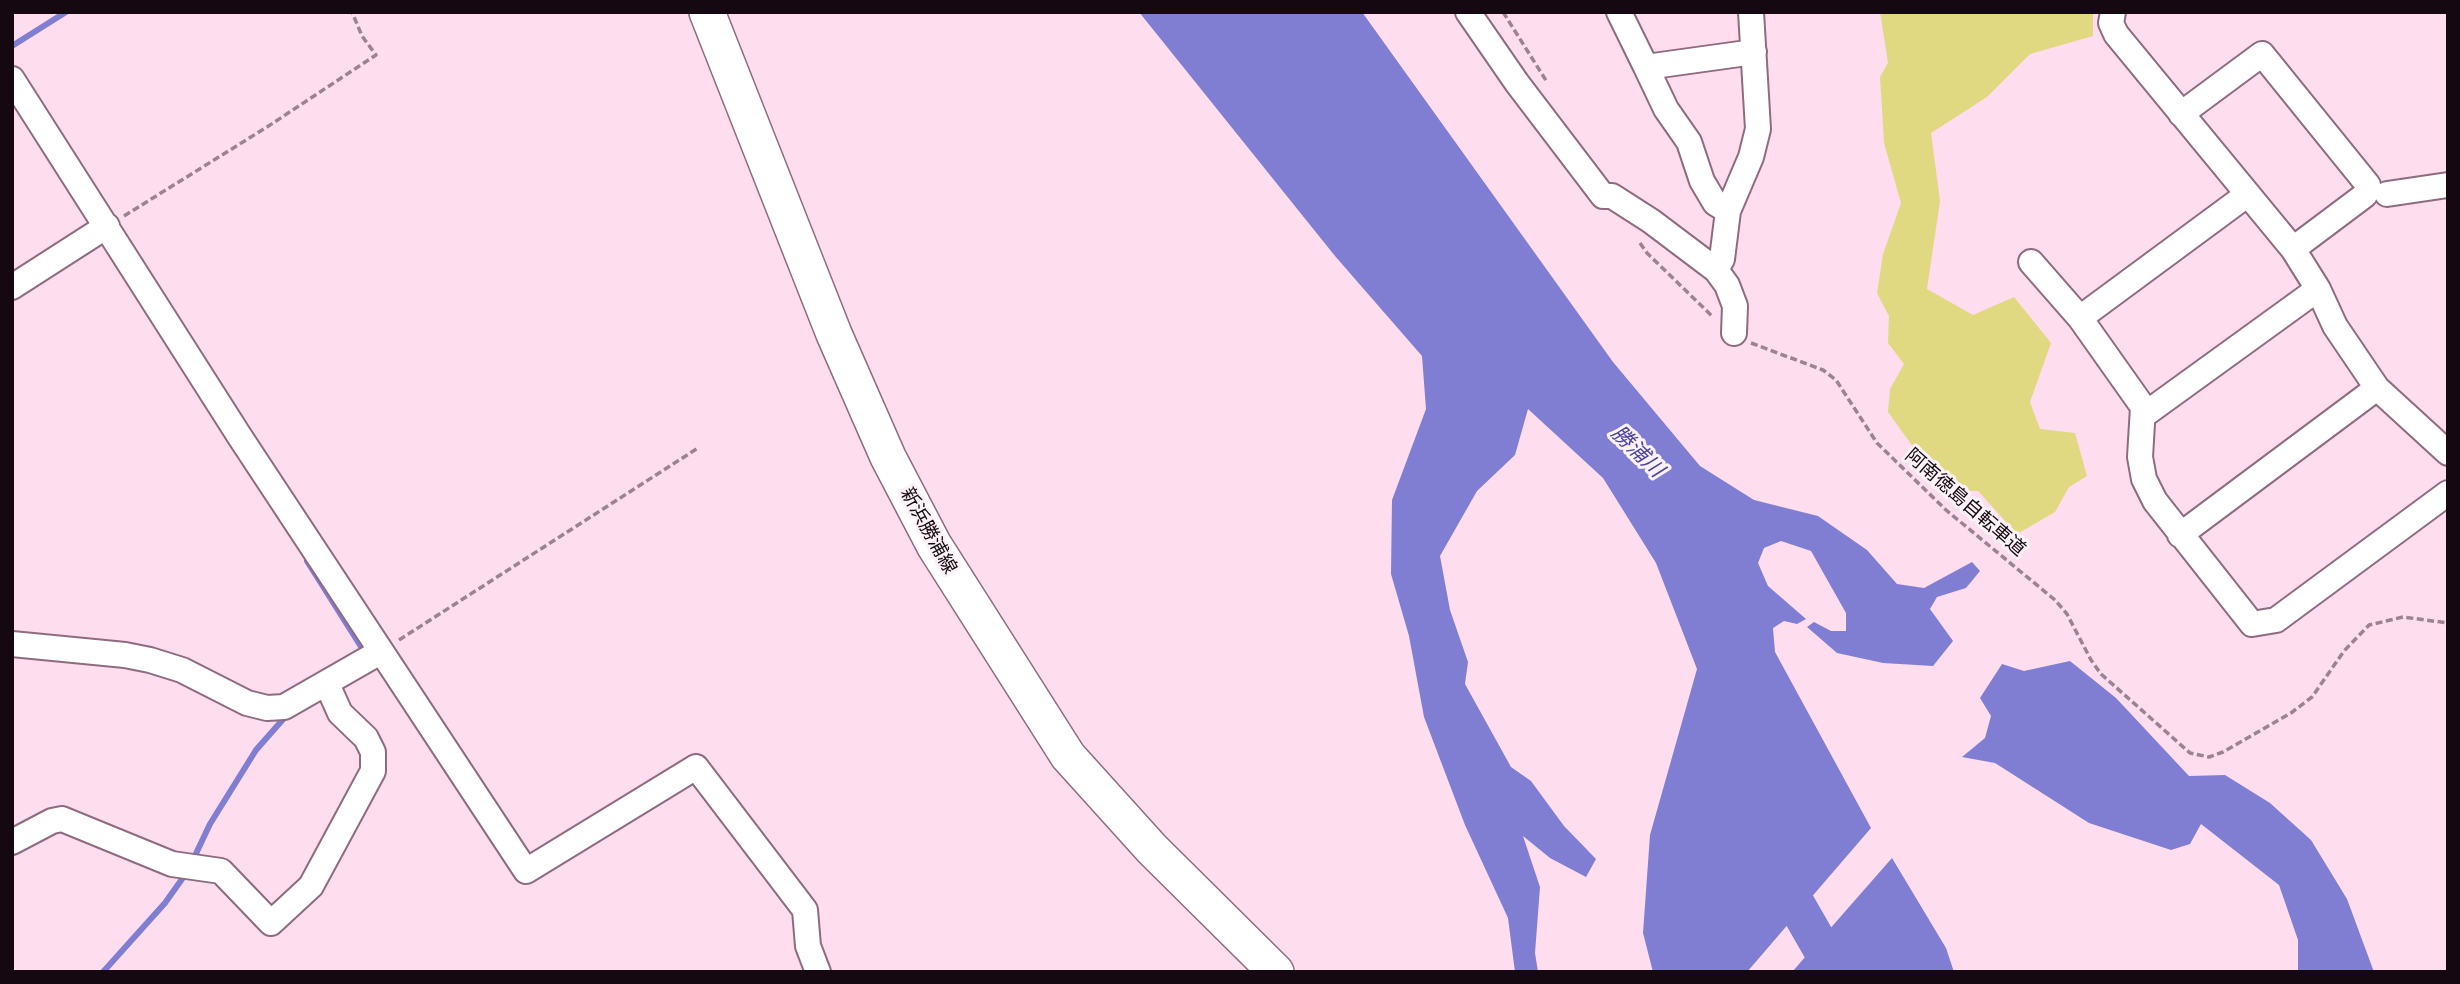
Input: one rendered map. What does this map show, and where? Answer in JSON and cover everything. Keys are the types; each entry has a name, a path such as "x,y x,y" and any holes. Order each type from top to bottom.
{"main road":[{"name":"新浜勝浦線","path":"707,12 834,334 888,457 934,545 1068,756 1152,849 1276,972"}],"street":[{"path":"1468,12 1517,83 1603,196 1612,196 1631,208 1690,248 1716,270 1727,285 1735,306 1734,333"},
{"path":"1619,12 1666,108 1689,142 1702,181 1715,203 1727,211"},
{"path":"1716,270 1722,258 1727,211 1751,157 1758,129 1751,12"},
{"path":"2113,12 2111,23 2116,34 2293,249 2319,289 2335,326 2377,388 2448,453"},
{"path":"1646,67 1754,52"},
{"path":"2181,114 2262,54 2368,185 2365,195 2293,249"},
{"path":"12,79 380,652 526,871 696,767 804,910 808,946 818,972"},
{"path":"2387,194 2448,185"},
{"path":"2080,318 2248,194"},
{"path":"12,287 107,226"},
{"path":"2031,262 2080,318 2138,396 2144,415 2140,432 2144,479 2180,535 2252,624 2276,620 2448,493"},
{"path":"2144,415 2319,289"},
{"path":"2180,535 2377,388"},
{"path":"12,644 150,660 182,670 247,703 267,708 284,707 380,652"},
{"path":"12,842 52,821 62,819 173,863 221,871 271,923 311,886 373,771 370,745 340,713 327,684"}],"path":[{"path":"107,226 267,127 376,55 362,36 352,12"},
{"path":"1503,12 1548,85"},
{"name":"阿南徳島自転車道","path":"1640,242 1647,253 1701,308 1734,333 1764,350 1823,370 1836,380 1877,443 1946,510 2055,600 2067,614 2101,674 2190,753 2198,757 2223,752 2312,697 2344,651 2369,625 2403,617 2448,622"},
{"path":"380,652 698,449"}],"shaded area":[{"path":"1880,12 2093,12 2093,36 2030,54 1987,97 1931,133 1940,201 1927,289 1973,315 2014,297 2051,343 2030,402 2040,429 2075,433 2087,476 2069,487 2055,512 2017,534 1978,491 1944,490 1888,412 1890,389 1904,364 1888,343 1889,316 1877,293 1883,254 1901,203 1884,143 1880,77 1888,63"}],"water":[{"path":"1139,12 1362,12 1613,362 1700,466 1754,500 1818,516 1867,550 1897,584 1924,588 1972,562 1980,571 1966,588 1937,597 1930,609 1953,641 1933,666 1883,663 1837,653 1807,627 1814,622 1831,631 1846,631 1846,613 1811,551 1781,541 1764,548 1758,563 1768,586 1806,619 1797,624 1784,621 1773,628 1775,652 1871,828 1747,972 1653,972 1643,933 1650,835 1697,669 1656,563 1603,478 1528,409 1515,455 1477,491 1440,556 1450,610 1468,662 1465,684 1511,767 1531,781 1564,826 1596,859 1586,877 1550,858 1523,836 1540,887 1535,953 1538,972 1515,972 1508,918 1465,825 1424,717 1409,636 1391,574 1392,500 1426,409 1422,356 1335,256"},
{"path":"2070,661 2116,698 2189,776 2225,775 2270,803 2311,840 2347,899 2374,972 2298,972 2298,940 2279,885 2201,824 2190,844 2171,850 2089,823 1995,763 1962,757 1985,738 1991,716 1980,698 2002,664 2024,671"},
{"path":"1892,858 1946,948 1954,972 1792,972"}],"waterway":[{"path":"12,46 66,12"},
{"path":"307,561 365,653"},
{"path":"192,862 210,824 256,750 286,716"},
{"name":"勝浦川","path":"1773,864 1835,972"},
{"path":"103,972 165,903 187,872"}]}
